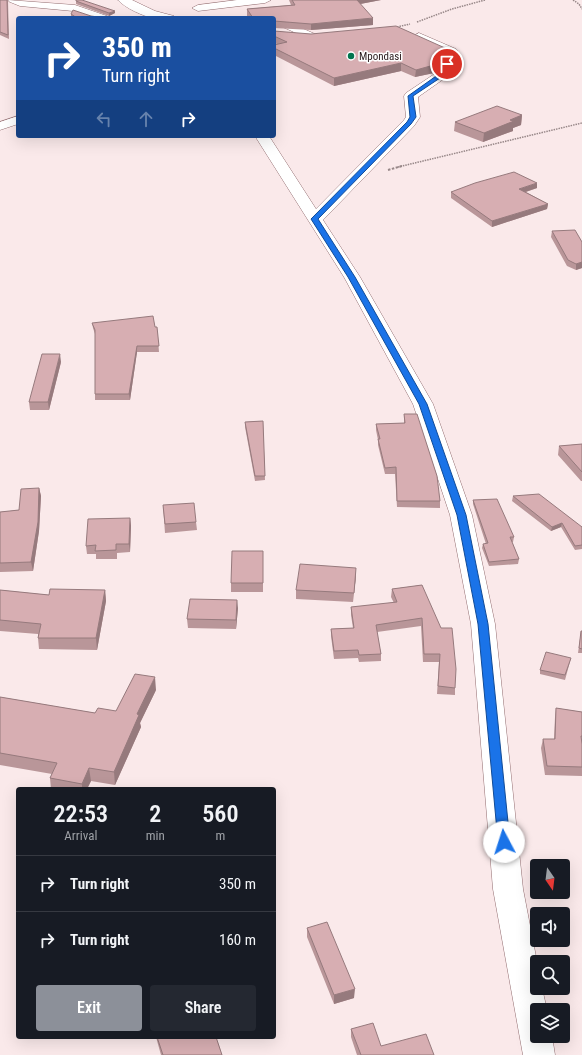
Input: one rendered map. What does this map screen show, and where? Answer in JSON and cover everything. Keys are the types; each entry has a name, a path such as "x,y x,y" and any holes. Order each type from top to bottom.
{"street":[{"path":"17,1 41,0"},
{"path":"124,0 145,12 156,16"},
{"path":"198,9 240,2 264,0"},
{"path":"17,1 75,8 97,16"},
{"path":"240,2 267,16"},
{"path":"276,20 311,36"},
{"path":"315,219 409,123 413,117 410,96 441,75 453,54 448,50 397,27"},
{"path":"276,33 311,36 325,35"},
{"path":"0,126 16,121"},
{"path":"263,138 352,277 423,404 461,515 483,624 508,889 539,1055"}],"path":[{"path":"397,27 418,22 452,9 485,0"},
{"path":"573,0 579,4 582,9"},
{"path":"355,178 440,156 582,123"}],"building":[{"path":"0,0 7,0 8,35 0,32"},
{"path":"76,0 82,0 115,11 109,13"},
{"path":"292,0 357,0 373,18 311,24 276,21 276,16 252,16 247,9 295,5"},
{"path":"73,10 91,16 74,16 71,14"},
{"path":"396,26 445,48 434,65 416,70 401,63 334,78 276,49 276,45 287,42 276,37 276,31 311,34"},
{"path":"497,106 522,115 510,120 514,121 484,133 455,122"},
{"path":"514,172 537,183 519,189 548,204 492,221 451,192 475,183"},
{"path":"575,230 582,242 582,262 576,264 568,260 552,231"},
{"path":"153,316 155,327 157,327 159,346 137,346 129,394 95,394 95,330 92,323"},
{"path":"42,354 60,354 48,402 29,402"},
{"path":"404,414 417,414 437,476 440,501 397,501 396,467 385,468 376,424 405,423"},
{"path":"263,421 265,476 255,476 245,422"},
{"path":"582,444 582,472 559,446"},
{"path":"39,488 38,522 31,562 0,563 0,512 19,510 21,489"},
{"path":"539,494 582,527 582,545 575,546 562,523 552,527 513,496"},
{"path":"497,499 514,537 510,537 519,559 489,562 483,544 488,543 473,500"},
{"path":"194,503 196,522 165,524 163,505"},
{"path":"130,518 129,544 116,544 116,550 95,551 96,545 86,546 88,519"},
{"path":"232,551 263,551 263,583 231,583"},
{"path":"300,564 356,568 354,593 296,590"},
{"path":"422,585 441,628 452,628 456,669 455,688 438,686 440,654 424,654 422,618 376,625 381,654 359,655 358,650 334,651 331,629 354,628 351,607 397,602 392,589"},
{"path":"50,589 105,590 96,638 38,638 41,624 0,620 0,590 49,595"},
{"path":"190,599 237,600 236,620 187,619"},
{"path":"582,631 582,649 579,648"},
{"path":"546,652 571,658 565,675 540,670"},
{"path":"135,674 155,677 137,714 139,715 114,772 89,768 82,784 50,778 57,763 0,753 0,697 95,713 98,708 116,711"},
{"path":"556,708 582,712 582,767 547,766 543,739 555,739"},
{"path":"327,922 355,989 334,995 307,928"},
{"path":"373,1023 381,1046 426,1034 434,1055 361,1055 351,1029"},
{"path":"158,1039 217,1039 222,1055 163,1055"}],"place":[{"name":"Mpondasi","path":"351,56"}],"route":[{"path":"447,64 441,75 410,96 413,117 409,123 315,219 352,277 423,404 461,515 483,624 504,842"}]}
